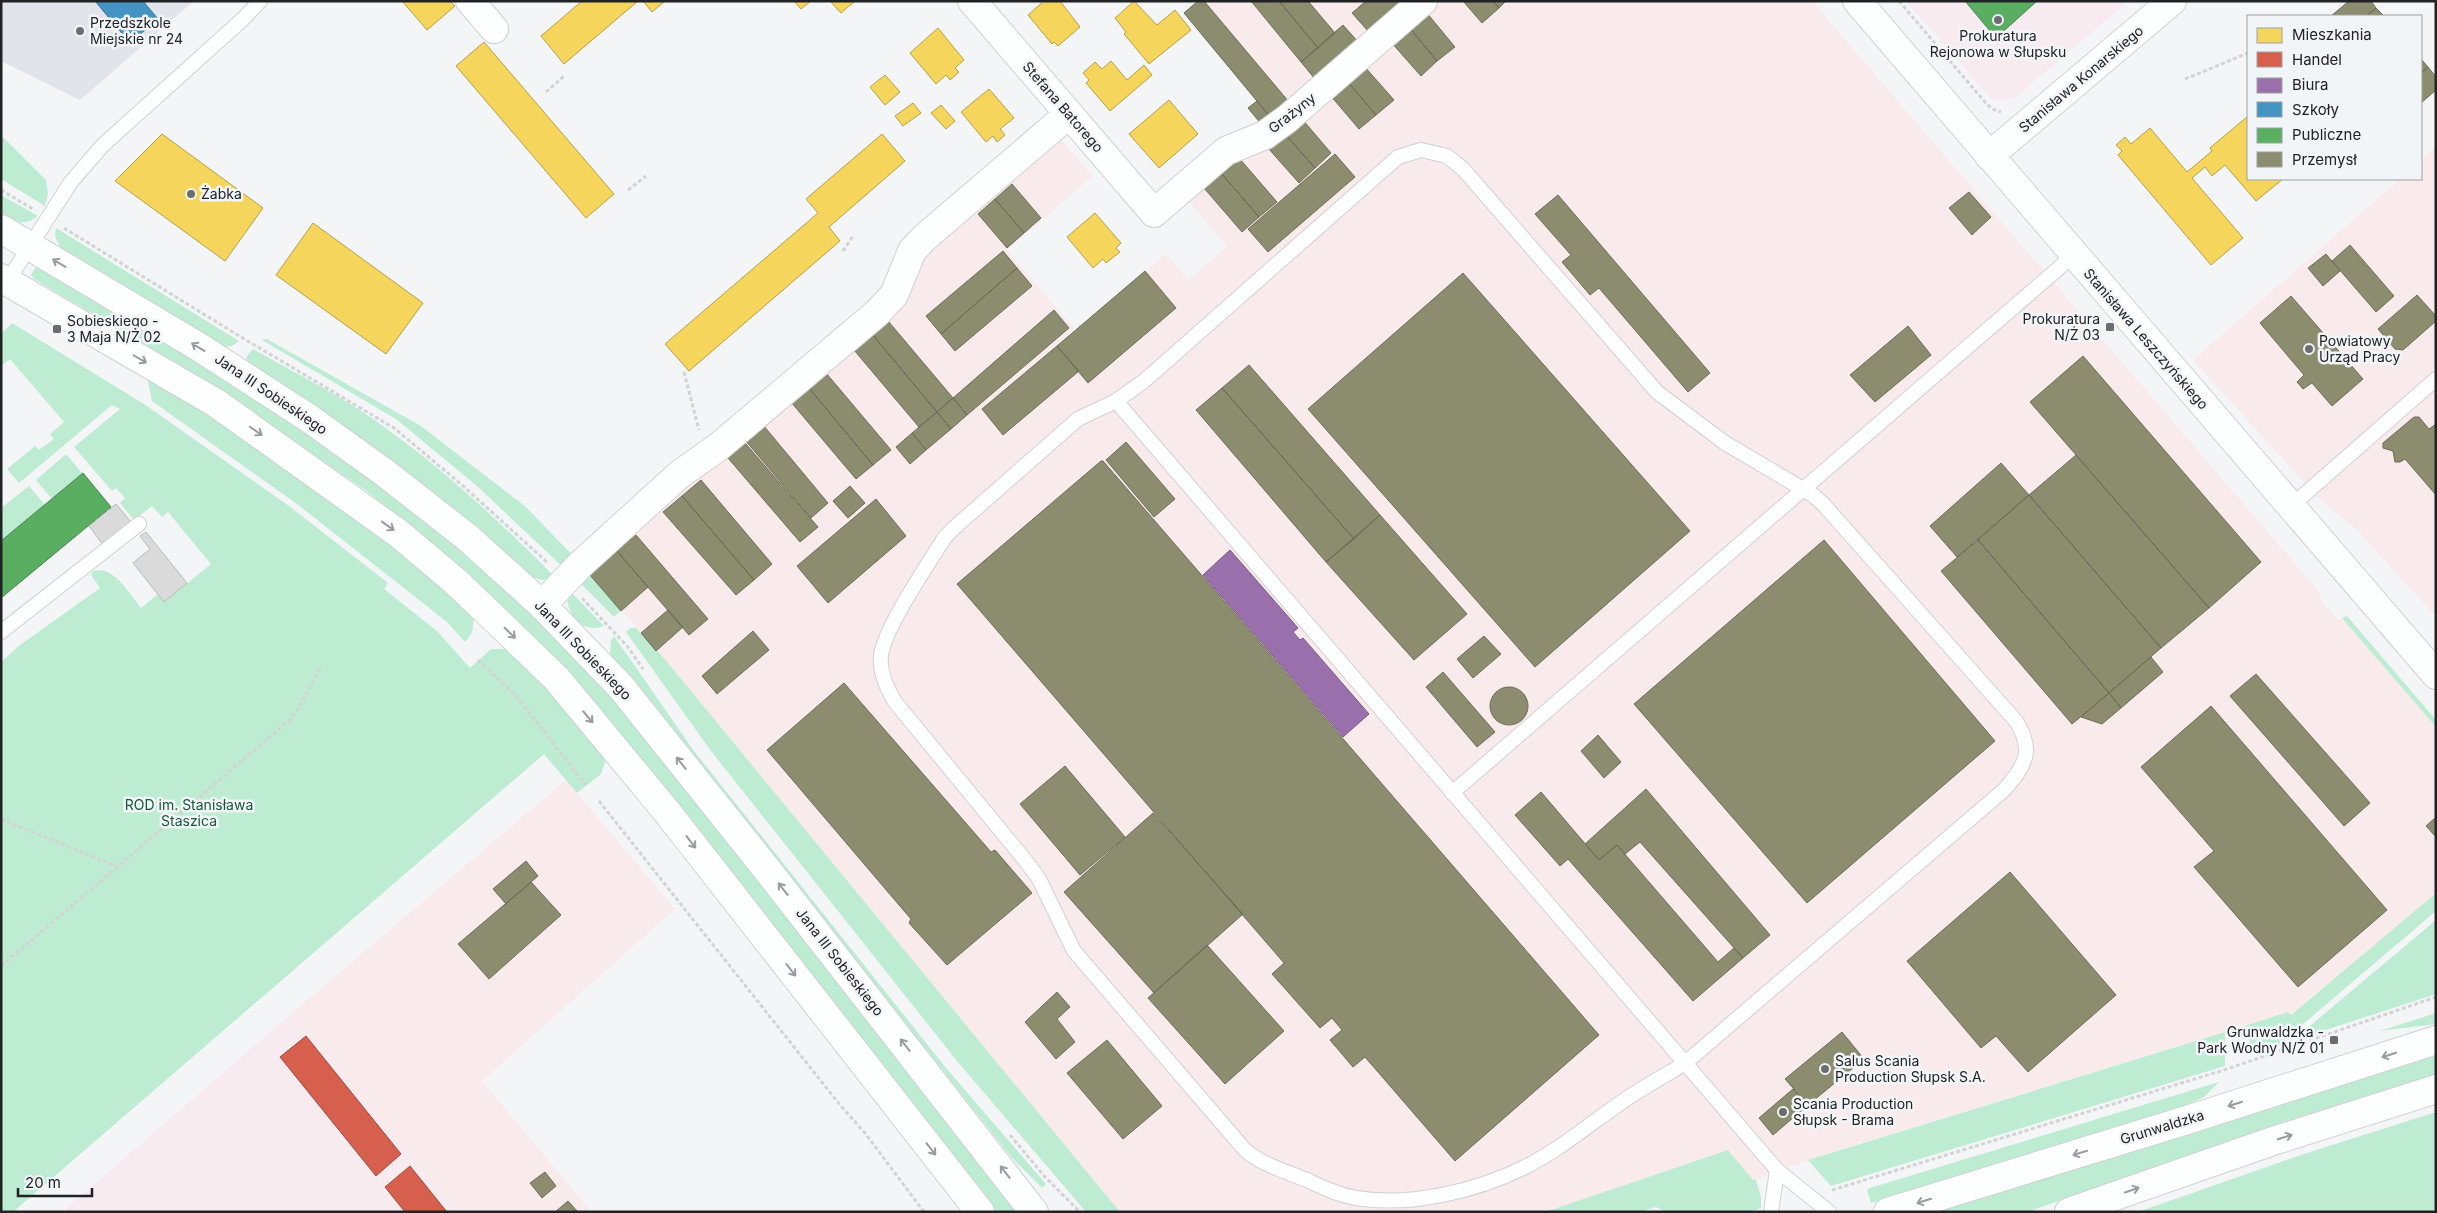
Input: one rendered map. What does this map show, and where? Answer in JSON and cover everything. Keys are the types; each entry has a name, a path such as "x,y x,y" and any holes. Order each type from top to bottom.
{"street":[{"path":"470,1 494,29"},
{"name":"Stefana Batorego","path":"972,1 1154,213"},
{"name":"Grażyny","path":"1154,213 1226,151 1265,135 1287,120 1423,1"},
{"name":"Stanisława Leszczyńskiego","path":"1857,1 2436,675"},
{"name":"Stanisława Konarskiego","path":"1989,156 2172,1"},
{"path":"542,605 580,564 680,474 705,456 890,301 898,288 912,251 924,238 1068,114"},
{"name":"Jana III Sobieskiego","path":"1,229 199,347 310,419 385,473 460,532 542,605 621,687 771,875 1034,1212"},
{"path":"3,284 216,404 398,533 455,581 499,622 557,679 667,812 980,1212"},
{"name":"Grunwaldzka","path":"1888,1212 2187,1120 2436,1040"},
{"path":"2069,1212 2273,1142 2436,1089"}],"lane":[{"path":"3,284 71,182 103,144 243,19 260,1"},
{"path":"1421,150 1446,156 1463,169 1657,392 1725,443 1803,490 1823,504 2016,721 2025,735 2027,748 2024,761 2017,776 2004,790 1684,1064 1634,1094 1546,1155 1493,1181 1458,1191 1426,1197 1392,1199 1357,1198 1336,1193 1251,1156 1074,951 1038,879 1025,860 895,702 882,673 881,655 895,622 945,537 1078,419 1116,401 1174,355 1398,157 1421,150"},
{"path":"1452,793 2074,255"},
{"path":"2290,506 2436,379"},
{"path":"1116,401 1777,1170 1829,1212"},
{"path":"1,632 139,524"},
{"path":"1771,1212 1777,1170"}],"path":[{"path":"1898,1 1992,109 2008,112"},
{"path":"2185,79 2247,52"},
{"path":"546,92 564,76"},
{"path":"628,190 646,176"},
{"path":"1,190 40,213"},
{"path":"58,225 236,334 383,420 435,461 554,569"},
{"path":"843,251 854,236"},
{"path":"684,372 705,456"},
{"path":"577,592 616,634"},
{"path":"478,660 516,696 586,785"},
{"path":"1,966 290,720 297,711 320,668"},
{"path":"599,801 840,1105 865,1133 924,1212"},
{"path":"1,819 118,867"},
{"path":"1833,1190 2224,1070 2436,997"},
{"path":"1050,1182 1080,1212"}],"shaded area":[{"name":"Przedszkole Miejskie nr 24","path":"1,1 194,1 80,100 1,61"},
{"path":"1198,1 1410,1 1264,128 1248,108 1257,100 1184,13"},
{"path":"1432,1 1812,1 2321,594 2318,597 2339,620 2342,618 2436,727 2436,893 2290,1015 2288,1012 1823,1155 1753,1181 1728,1150 1545,1212 1120,1212 663,657 585,569 926,250 1057,135 1093,176 1007,250 1074,328 1062,342 1166,254 1188,279 1227,247 1186,198"},
{"path":"1906,1 2123,1 2125,4 2016,97 2004,101 1991,98 1986,93"},
{"path":"2436,147 2436,617 2355,528 2320,500 2193,360 2399,180 2422,180 2422,159"},
{"path":"566,780 675,909 482,1081 592,1212 457,1212 292,1013"},
{"path":"292,1013 457,1212 62,1212"}],"green space":[{"path":"1,135 46,180 48,193 45,206 1,179"},
{"path":"1,195 38,216 28,221 19,222 1,214"},
{"path":"56,228 239,341 232,346 222,347 61,250 55,236"},
{"path":"35,268 41,269 215,373 272,409 322,444 466,555 556,638 638,728 993,1177 1018,1212 997,1212 653,776 584,690 547,650 450,559 368,492 197,375 34,279 31,275"},
{"name":"ROD im. Stanisława Staszica","path":"12,323 144,404 289,506 388,583 384,589 437,631 470,668 491,649 508,649 554,697 606,759 601,774 577,793 544,754 13,1212 1,1212 1,662 20,645 100,588 91,575 93,571 101,570 114,576 141,608 158,594 164,602 211,564 168,512 162,517 152,506 134,520 120,503 125,498 116,488 112,491 74,447 120,409 112,405 19,483 7,469 35,446 39,450 54,439 50,434 64,422 10,359 1,366 1,334"},
{"path":"267,339 421,426 526,507 576,559 565,569 477,486 396,419 262,340"},
{"path":"253,349 355,407 410,446 474,500 556,578 542,580 534,578 466,519 395,463 322,411 246,362 247,356"},
{"path":"150,380 171,390 278,461 410,561 473,616 472,630 468,639 465,642 447,622 297,504 152,401 148,382"},
{"path":"66,454 83,474 52,499 36,480"},
{"path":"29,486 45,505 1,541 1,508"},
{"path":"585,569 621,611 614,617 577,580"},
{"path":"568,589 604,626 588,627 576,619 568,605"},
{"path":"2347,616 2436,720 2436,727 2342,618"},
{"path":"631,628 636,628 663,657 1120,1212 1086,1212 957,1061 711,751 626,632"},
{"path":"614,636 694,751 946,1068 1046,1184 1042,1188 1012,1158 645,694 610,655 611,641"},
{"path":"2436,893 2436,911 2276,1047 2258,1053 2251,1044 2244,1026 2288,1012 2291,1015"},
{"path":"2436,920 2436,994 2292,1041"},
{"path":"2436,1013 2436,1024 2380,1031"},
{"path":"2225,1032 2225,1066 1831,1186 1808,1160"},
{"path":"2436,1053 2436,1074 2283,1122 2027,1212 1932,1212"},
{"path":"2219,1082 2204,1097 2178,1109 1871,1203 1867,1190 1870,1188"},
{"path":"2436,1112 2436,1212 2138,1212 2304,1154"},
{"path":"1728,1150 1753,1180 1756,1180 1761,1197 1761,1208 1749,1212 1666,1212 1656,1207 1640,1212 1545,1212"}],"building: Mieszkania":[{"path":"402,1 450,1 455,6 427,30"},
{"path":"582,1 638,1 564,64 541,36"},
{"path":"643,1 665,1 652,12"},
{"path":"794,1 811,1 801,9"},
{"path":"830,1 855,1 841,13"},
{"path":"1044,1 1060,1 1080,27 1058,46 1054,42 1052,44 1028,15"},
{"path":"1134,1 1157,25 1175,10 1191,30 1149,64 1124,34 1126,32 1115,18"},
{"path":"938,28 964,60 955,68 959,72 950,80 946,75 936,84 910,53"},
{"path":"484,42 614,194 586,218 456,66"},
{"path":"1111,61 1127,80 1144,65 1152,75 1110,111 1086,83 1089,80 1083,73 1095,62 1102,69"},
{"path":"885,75 900,92 885,105 870,87"},
{"path":"989,89 1014,118 1000,129 1005,135 997,142 993,136 986,142 961,112"},
{"path":"1169,100 1198,134 1159,168 1129,134"},
{"path":"913,103 921,113 903,126 895,116"},
{"path":"941,105 955,121 946,129 931,113"},
{"path":"2247,117 2247,180 2282,180 2256,201 2225,165 2212,176 2205,167 2192,178 2243,238 2211,265 2118,155 2122,151 2116,145 2125,137 2131,144 2150,128 2187,172 2212,151 2210,148"},
{"path":"162,134 263,208 225,261 115,181"},
{"path":"882,134 905,161 829,227 840,241 689,371 665,344 818,213 806,199"},
{"path":"1095,213 1121,243 1116,248 1120,252 1106,263 1103,259 1093,268 1067,237"},
{"path":"313,223 423,303 386,354 276,275"}],"building: Handel":[{"path":"306,1036 401,1154 376,1176 280,1057"},
{"path":"410,1166 447,1212 405,1212 385,1187"}],"building: Biura":[{"path":"1230,550 1298,628 1293,632 1300,640 1303,638 1369,714 1343,737 1203,575"}],"building: Szkoły":[{"name":"Przedszkole Miejskie nr 24","path":"95,1 143,1 158,19 130,43"}],"building: Publiczne":[{"name":"Prokuratura Rejonowa w Słupsku","path":"1965,1 2037,1 1996,38"},
{"path":"83,473 111,507 1,598 1,541"}],"building: Przemysł":[{"path":"1198,1 1204,1 1289,102 1271,118 1184,13"},
{"path":"1251,1 1279,1 1318,48 1301,62"},
{"path":"1279,1 1308,1 1335,33 1318,48"},
{"path":"1366,1 1402,1 1368,31 1352,13"},
{"path":"1463,1 1493,1 1499,8 1482,23"},
{"path":"1493,1 1506,1 1499,8"},
{"path":"2349,1 2371,1 2376,8 2367,15 2332,15"},
{"path":"2376,8 2383,15 2367,15"},
{"path":"1426,12 1455,47 1437,61 1409,27"},
{"path":"1343,25 1359,43 1315,79 1301,62"},
{"path":"1409,27 1437,61 1421,76 1391,42"},
{"path":"2422,60 2428,67 2422,72"},
{"path":"1364,66 1394,100 1376,115 1347,81"},
{"path":"2428,67 2436,77 2436,90 2422,102 2422,72"},
{"path":"1347,81 1376,115 1359,129 1330,95"},
{"path":"1257,101 1271,118 1262,125 1248,108"},
{"path":"1302,119 1331,153 1315,168 1285,134"},
{"path":"1285,134 1315,168 1299,183 1268,148"},
{"path":"1335,154 1355,177 1268,252 1248,229"},
{"path":"1239,158 1277,202 1259,217 1221,173"},
{"path":"1221,173 1259,217 1242,232 1204,188"},
{"path":"1012,184 1041,218 1024,233 995,199"},
{"path":"1969,192 1991,217 1972,235 1949,208"},
{"path":"1558,195 1710,373 1688,392 1599,288 1590,295 1562,262 1571,255 1535,214"},
{"path":"995,199 1024,233 1007,248 978,214"},
{"path":"2350,245 2394,296 2376,312 2332,261"},
{"path":"1003,251 1017,268 941,334 926,316"},
{"path":"2326,254 2340,271 2323,286 2308,268"},
{"path":"1017,268 1032,286 955,351 941,334"},
{"path":"1145,271 1176,308 1088,383 1057,346"},
{"path":"1463,273 1690,531 1535,667 1308,409"},
{"path":"2417,295 2436,316 2436,321 2403,350 2395,349 2378,329"},
{"name":"Powiatowy Urząd Pracy","path":"2291,296 2363,379 2332,406 2312,383 2303,389 2297,382 2304,375 2260,323"},
{"path":"1054,310 1069,328 967,415 953,398"},
{"path":"888,321 953,398 937,412 872,334"},
{"path":"1908,326 1931,355 1875,402 1850,375"},
{"path":"872,334 937,412 919,427 854,350"},
{"path":"1057,346 1079,371 1003,435 982,409"},
{"path":"2083,356 2261,562 2209,608 2030,402"},
{"path":"1249,365 1380,515 1354,539 1222,388"},
{"path":"826,373 891,450 873,465 809,388"},
{"path":"809,388 873,465 856,479 791,402"},
{"path":"1222,388 1354,539 1326,562 1196,410"},
{"path":"953,398 967,415 951,429 937,412"},
{"path":"937,412 951,429 926,450 912,433"},
{"path":"2414,417 2419,417 2429,429 2436,424 2436,495 2405,459 2395,462 2393,451 2383,448 2383,443"},
{"path":"763,425 828,503 811,518 745,440"},
{"path":"912,433 926,450 910,464 896,447"},
{"path":"1126,442 1175,499 1154,517 1106,460"},
{"path":"745,443 818,527 800,542 728,458"},
{"path":"2076,455 2209,608 2161,648 2029,495"},
{"path":"1103,461 1599,1035 1455,1161 1365,1057 1353,1067 1330,1040 1342,1030 1332,1018 1320,1028 1272,974 1284,963 957,584"},
{"path":"2001,463 2029,495 1957,557 1930,526"},
{"path":"701,480 772,564 754,580 682,496"},
{"path":"850,486 865,503 848,518 833,501"},
{"path":"2029,495 2161,648 2109,693 1978,540"},
{"path":"682,496 754,580 736,595 663,512"},
{"path":"876,499 906,536 828,603 797,566"},
{"path":"1380,515 1467,614 1414,660 1326,562"},
{"path":"636,535 708,619 689,635 617,551"},
{"path":"1824,540 1995,741 1807,903 1634,704"},
{"path":"1978,540 2109,693 2072,724 1941,571"},
{"path":"617,551 648,587 621,611 590,575"},
{"path":"668,610 683,627 656,651 641,633"},
{"path":"753,631 769,650 717,694 702,676"},
{"path":"1484,636 1501,654 1473,678 1457,659"},
{"path":"2151,657 2163,672 2121,708 2109,693"},
{"path":"1443,672 1495,732 1477,747 1426,687"},
{"path":"2256,674 2370,803 2344,826 2230,696"},
{"path":"844,683 991,852 995,850 1032,893 947,965 909,923 911,919 767,750"},
{"path":"1509,687 1516,688 1522,693 1527,699 1527,713 1522,719 1516,724 1509,725 1502,724 1496,719 1491,713 1490,706 1491,699 1496,693 1502,688"},
{"path":"2109,693 2121,708 2102,724 2081,717"},
{"path":"2211,706 2387,910 2298,987 2194,867 2214,851 2141,767"},
{"path":"1598,735 1621,762 1604,778 1581,751"},
{"path":"1065,766 1125,837 1080,875 1020,804"},
{"path":"1646,789 1770,935 1743,958 1640,842 1625,854 1617,845 1599,860 1585,844"},
{"path":"1541,792 1599,860 1617,845 1718,962 1734,948 1743,958 1693,1001 1568,859 1560,866 1515,815"},
{"path":"1153,813 1243,914 1154,993 1064,892"},
{"path":"2436,817 2436,837 2426,826"},
{"path":"526,861 538,876 506,904 493,889"},
{"path":"2010,872 2116,995 2028,1072 1996,1036 1981,1048 1907,961"},
{"path":"531,882 561,915 489,979 458,944"},
{"path":"1207,945 1284,1031 1225,1084 1148,998"},
{"path":"1057,992 1070,1007 1057,1019 1075,1042 1056,1059 1025,1022"},
{"name":"Salus Scania Production Słupsk S.A.","path":"1842,1032 1864,1059 1808,1105 1785,1079"},
{"path":"1107,1040 1162,1106 1123,1139 1067,1073"},
{"name":"Scania Production Słupsk - Brama","path":"1793,1089 1808,1105 1773,1135 1759,1118"},
{"path":"545,1172 556,1186 542,1198 530,1183"},
{"path":"568,1201 578,1212 555,1212"}],"building: Inne":[{"path":"116,504 131,522 103,545 89,526"},
{"path":"146,532 187,583 164,602 133,563 150,549 140,536"}],"place":[{"name":"Prokuratura Rejonowa w Słupsku","path":"1998,20"},
{"name":"Przedszkole Miejskie nr 24","path":"80,31"},
{"name":"Żabka","path":"191,194"},
{"name":"Prokuratura N/Ż 03","path":"2110,327"},
{"name":"Sobieskiego - 3 Maja N/Ż 02","path":"57,329"},
{"name":"Powiatowy Urząd Pracy","path":"2309,349"},
{"name":"Grunwaldzka - Park Wodny N/Ż 01","path":"2334,1040"},
{"name":"Salus Scania Production Słupsk S.A.","path":"1825,1069"},
{"name":"Scania Production Słupsk - Brama","path":"1783,1112"}]}
